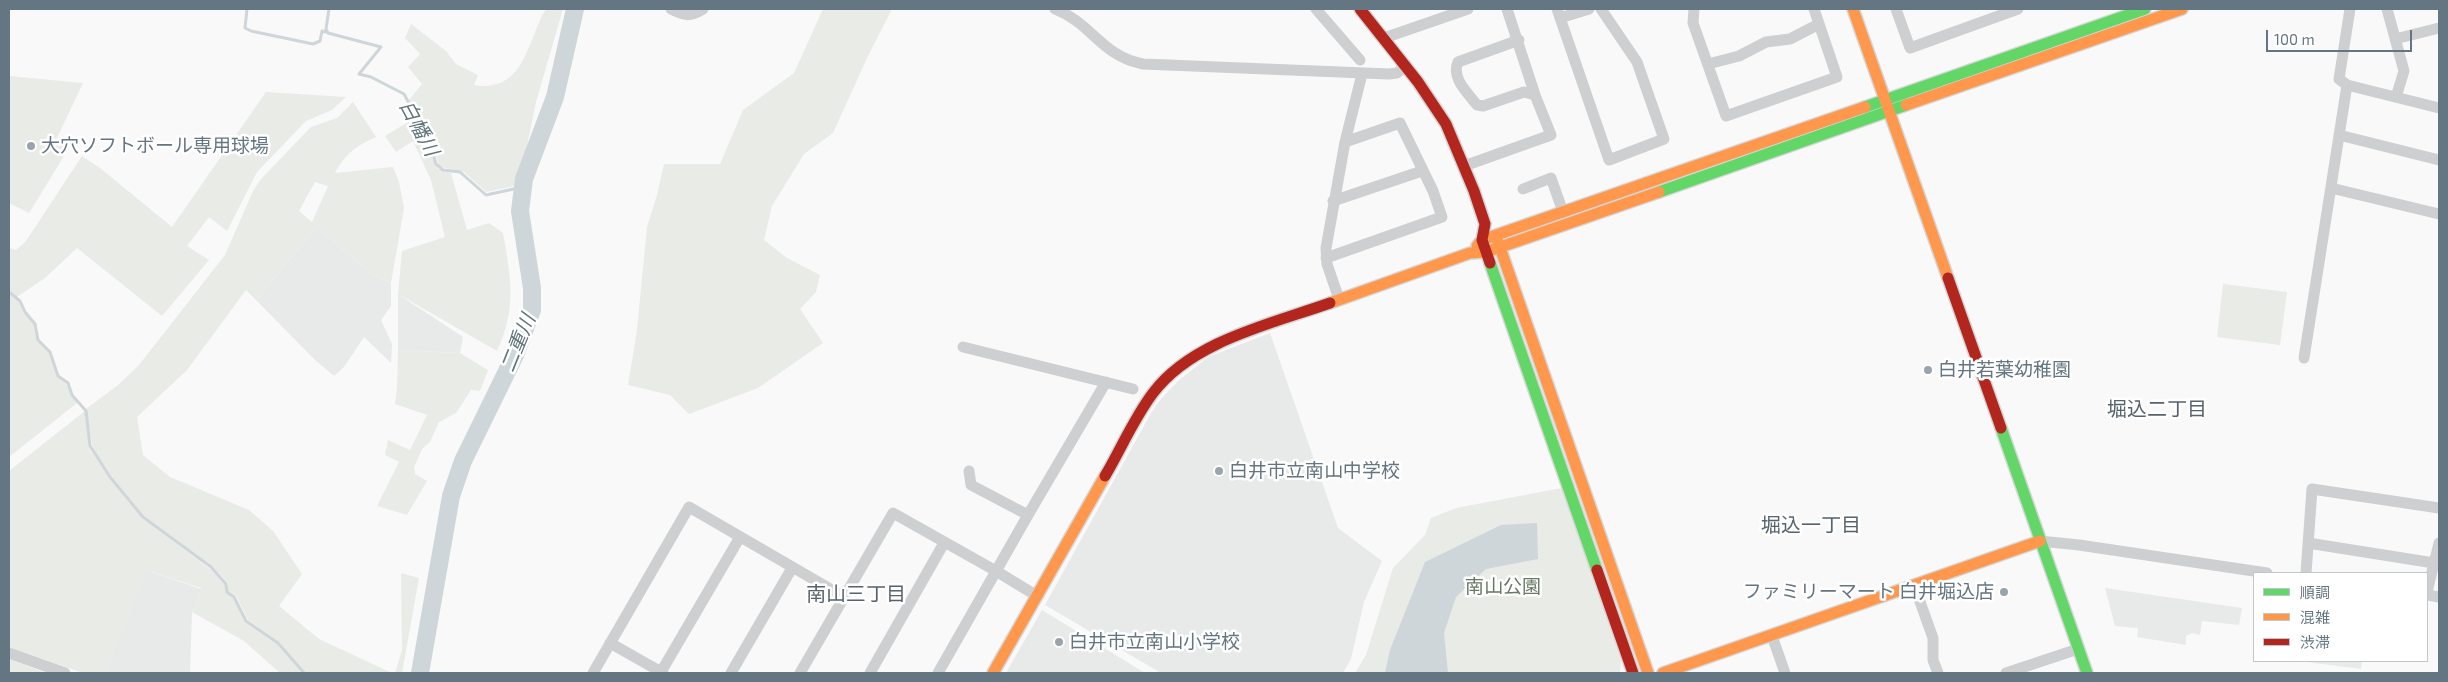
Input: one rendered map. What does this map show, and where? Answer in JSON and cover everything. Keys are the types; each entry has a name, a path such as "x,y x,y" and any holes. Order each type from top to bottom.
{"street":[{"path":"671,9 683,15 692,15 703,9"},
{"path":"1055,9 1071,16 1086,27 1111,52 1128,62 1362,74 1397,73 1406,66"},
{"path":"1316,9 1360,60"},
{"path":"1360,9 1406,66 1446,124 1464,166 1485,224 1496,236 1648,673"},
{"path":"1384,38 1468,9"},
{"path":"1464,166 1551,135 1535,95 1519,40 1507,9"},
{"path":"1589,9 1558,14 1609,160 1664,139 1637,62 1601,9"},
{"path":"1694,9 1693,23 1726,116 1837,77 1814,9"},
{"path":"1853,9 2087,673"},
{"path":"1896,9 1910,48 2018,9"},
{"path":"1470,253 1482,240 2144,9"},
{"path":"993,673 1152,394 1166,376 1182,363 1213,345 1470,253 1486,252 2182,9"},
{"path":"2350,9 2339,79 2347,85 2439,108"},
{"path":"2387,9 2404,71 2396,97"},
{"path":"1708,64 1740,56 1766,42 1790,39 1819,24"},
{"path":"2395,39 2439,28"},
{"path":"1519,40 1458,62 1455,76 1477,105 1483,106 1524,92 1535,95"},
{"path":"1339,299 1326,258 1333,200 1362,74"},
{"path":"2304,358 2347,85"},
{"path":"1326,258 1442,217 1433,191 1400,123 1345,142"},
{"path":"2339,135 2439,160"},
{"path":"1333,200 1422,171"},
{"path":"1523,188 1551,178 1563,212"},
{"path":"2331,188 2439,214"},
{"path":"1485,224 1482,240 1633,673"},
{"path":"963,346 1133,389"},
{"path":"938,673 1106,382"},
{"path":"969,471 971,485 1028,515"},
{"path":"2306,572 2312,489 2439,508"},
{"path":"593,673 689,507 844,597"},
{"path":"800,673 893,513 1037,596"},
{"path":"610,643 662,673 740,537"},
{"path":"1663,673 2040,541 2088,546 2260,572"},
{"path":"870,673 944,543"},
{"path":"2308,543 2434,563"},
{"path":"2428,589 2439,543"},
{"path":"732,673 792,568"},
{"path":"1914,585 1933,638 1933,660 1938,673"},
{"path":"1772,636 1785,673"},
{"path":"2006,673 2078,649"},
{"path":"9,652 65,673"}],"shaded area":[{"path":"317,227 370,273 391,283 391,306 381,320 392,344 391,363 364,337 344,367 334,376 315,360 256,300"},
{"path":"398,294 463,337 460,353 398,350"},
{"name":"白井市立南山中学校","path":"1270,333 1338,528 1382,561 1364,602 1351,659 1343,673 1161,673 1045,605 1151,413 1161,399 1178,381 1208,357"},
{"path":"1537,523 1538,559 1486,569 1456,597 1444,633 1448,673 1385,673 1390,650 1425,562 1501,525"},
{"path":"146,570 201,589 192,612 190,673 112,673 106,670"},
{"path":"2105,588 2242,608 2239,625 2202,621 2200,635 2192,633 2186,636 2186,645 2137,637 2138,628 2115,626"},
{"name":"白井市立南山小学校","path":"1042,610 1145,673 1006,673"},
{"path":"2307,662 2362,662 2361,669"}],"green space":[{"path":"547,9 563,9 536,102 519,185 486,192 464,172 440,167 430,140 409,100 422,84 408,67 420,54 405,38 411,24 446,51 456,64 478,75 474,85 494,85 505,80 518,68"},
{"path":"823,9 892,9 833,133 804,154 772,206 764,240 787,258 820,275 816,292 800,309 823,343 758,388 689,414 670,395 628,385 637,330 647,227 664,164 720,164 743,110 794,73"},
{"name":"大穴ソフトボール専用球場","path":"9,76 83,83 56,140 69,148 29,213 9,203"},
{"path":"266,92 346,97 332,110 306,121 257,172 227,231 209,217 187,246 209,260 162,316 77,248 45,278 17,297 9,290 9,248 16,250 26,241 82,156 100,168 172,227"},
{"path":"353,102 376,137 352,151 335,173 393,167 399,182 404,208 391,283 370,273 317,227 256,300 246,290 187,370 137,417 143,455 170,477 249,510 273,531 302,574 279,606 319,639 392,673 305,673 279,642 248,620 236,596 228,591 228,583 212,566 144,516 93,450 86,409 118,385 139,365 225,255 254,189 262,178 311,127 337,118","holes":["315,182 328,186 312,222 299,211"]},
{"path":"415,118 427,141 435,165 438,169 451,173 467,230 489,223 503,233 511,293 508,321 497,351 398,294 402,251 445,237 431,180 413,141 396,152 385,136"},
{"path":"2223,284 2287,292 2280,345 2217,337"},
{"path":"9,294 19,302 24,313 35,325 37,340 49,352 57,376 66,384 77,403 9,457"},
{"path":"398,350 460,353 488,370 480,391 471,390 456,413 439,422 430,442 422,449 414,467 415,474 427,481 407,515 377,506 399,462 385,455 388,440 410,450 427,415 395,404"},
{"path":"85,411 89,448 109,478 142,518 210,569 226,585 227,593 234,599 245,622 277,644 302,673 280,673 244,641 192,612 201,588 146,570 107,670 112,673 83,673 9,647 9,471"},
{"name":"南山公園","path":"1562,488 1621,660 1620,672 1355,673 1366,655 1393,568 1425,535 1431,518 1456,508"},
{"path":"401,573 419,578 402,673 395,673 402,650"},
{"path":"9,659 46,673 9,673"}],"waterway":[{"path":"247,9 245,28 251,31 313,44 320,41 322,31 326,32"},
{"name":"白幡川","path":"329,9 326,29 328,33 381,47 359,74 371,77 404,94 429,140 436,164 443,170 460,172 486,195 523,187"},
{"name":"二重川","path":"420,673 451,496 463,461 515,355 532,310 532,288 520,211 524,179 555,97 575,9"},
{"path":"9,292 20,301 25,312 35,324 38,340 50,352 58,376 68,383 72,395 86,411 90,446 110,477 143,517 211,567 226,584 227,592 234,597 246,621 278,643 304,673"}],"traffic: fast":[{"path":"1865,107 2145,9"},
{"path":"1659,192 1906,105"},
{"path":"1490,263 1597,570"},
{"path":"2001,428 2087,673"}],"traffic: slow":[{"path":"1853,9 1948,278"},
{"path":"1906,105 2182,9"},
{"path":"1477,246 1482,240 1865,107"},
{"path":"1330,303 1470,253 1486,252 1659,192"},
{"path":"1497,239 1648,673"},
{"path":"993,673 1105,476"},
{"path":"1663,673 2040,541"}],"traffic: jam":[{"path":"1360,9 1418,82 1446,124 1474,191 1485,224 1482,240 1490,263"},
{"path":"1948,278 2001,428"},
{"path":"1105,476 1146,403 1169,375 1189,360 1234,336 1330,303"},
{"path":"1597,570 1633,673"}],"place":[{"name":"大穴ソフトボール専用球場","path":"31,146"},
{"name":"白井若葉幼稚園","path":"1928,370"},
{"name":"白井市立南山中学校","path":"1219,471"},
{"name":"ファミリーマート 白井堀込店","path":"2004,592"},
{"name":"白井市立南山小学校","path":"1059,642"}],"district":[{"name":"堀込二丁目","path":"2157,409"},
{"name":"堀込一丁目","path":"1811,525"},
{"name":"南山三丁目","path":"856,594"}]}
